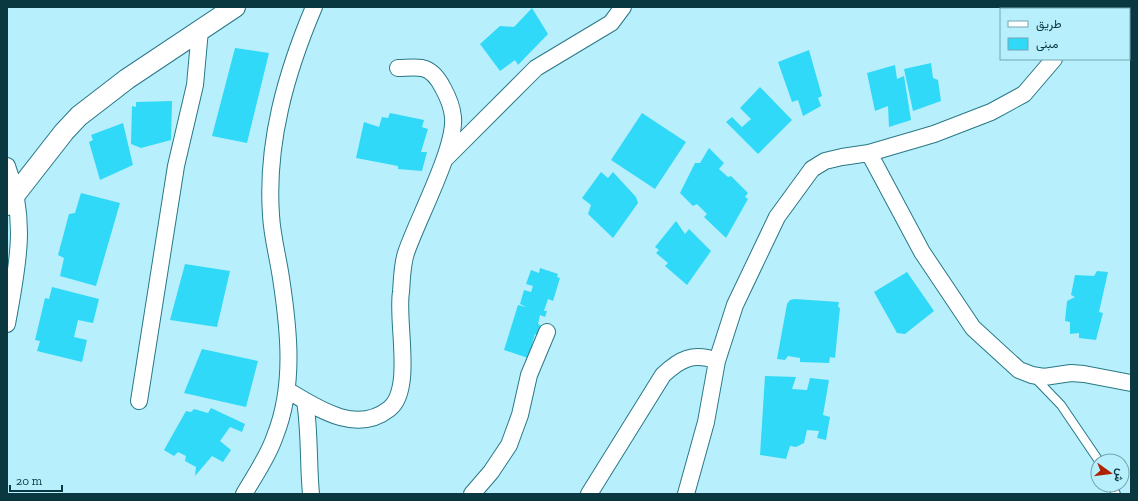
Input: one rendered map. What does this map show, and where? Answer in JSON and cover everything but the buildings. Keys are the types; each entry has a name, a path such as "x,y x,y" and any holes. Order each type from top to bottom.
{"street":[{"path":"12,199 64,132 79,116 126,79 235,7"},
{"path":"244,494 267,456 276,436 283,413 287,390 287,318 271,215 272,158 276,127 291,64 314,7"},
{"path":"443,161 536,68 611,23 623,7"},
{"path":"139,401 176,166 195,85 200,30"},
{"path":"686,494 706,422 717,361 738,298 777,217 812,168 825,161 870,153 934,134 991,112 1024,94 1053,60"},
{"path":"287,390 335,416 353,420 366,420 376,417 390,408 398,397 403,374 400,299 406,255 451,138 453,117 449,98 434,75 423,68 398,68"},
{"path":"870,153 922,252 973,328 1019,370 1032,375 1044,377 1071,373 1131,383"},
{"path":"7,166 12,199 19,216 19,253 7,324"},
{"path":"472,494 491,472 509,445 520,415 529,375 547,332"},
{"path":"589,494 663,375 674,364 694,356 705,356 717,361"},
{"path":"305,401 308,421 308,460 311,494"}],"lane":[{"path":"1032,375 1061,404 1094,453"}]}
